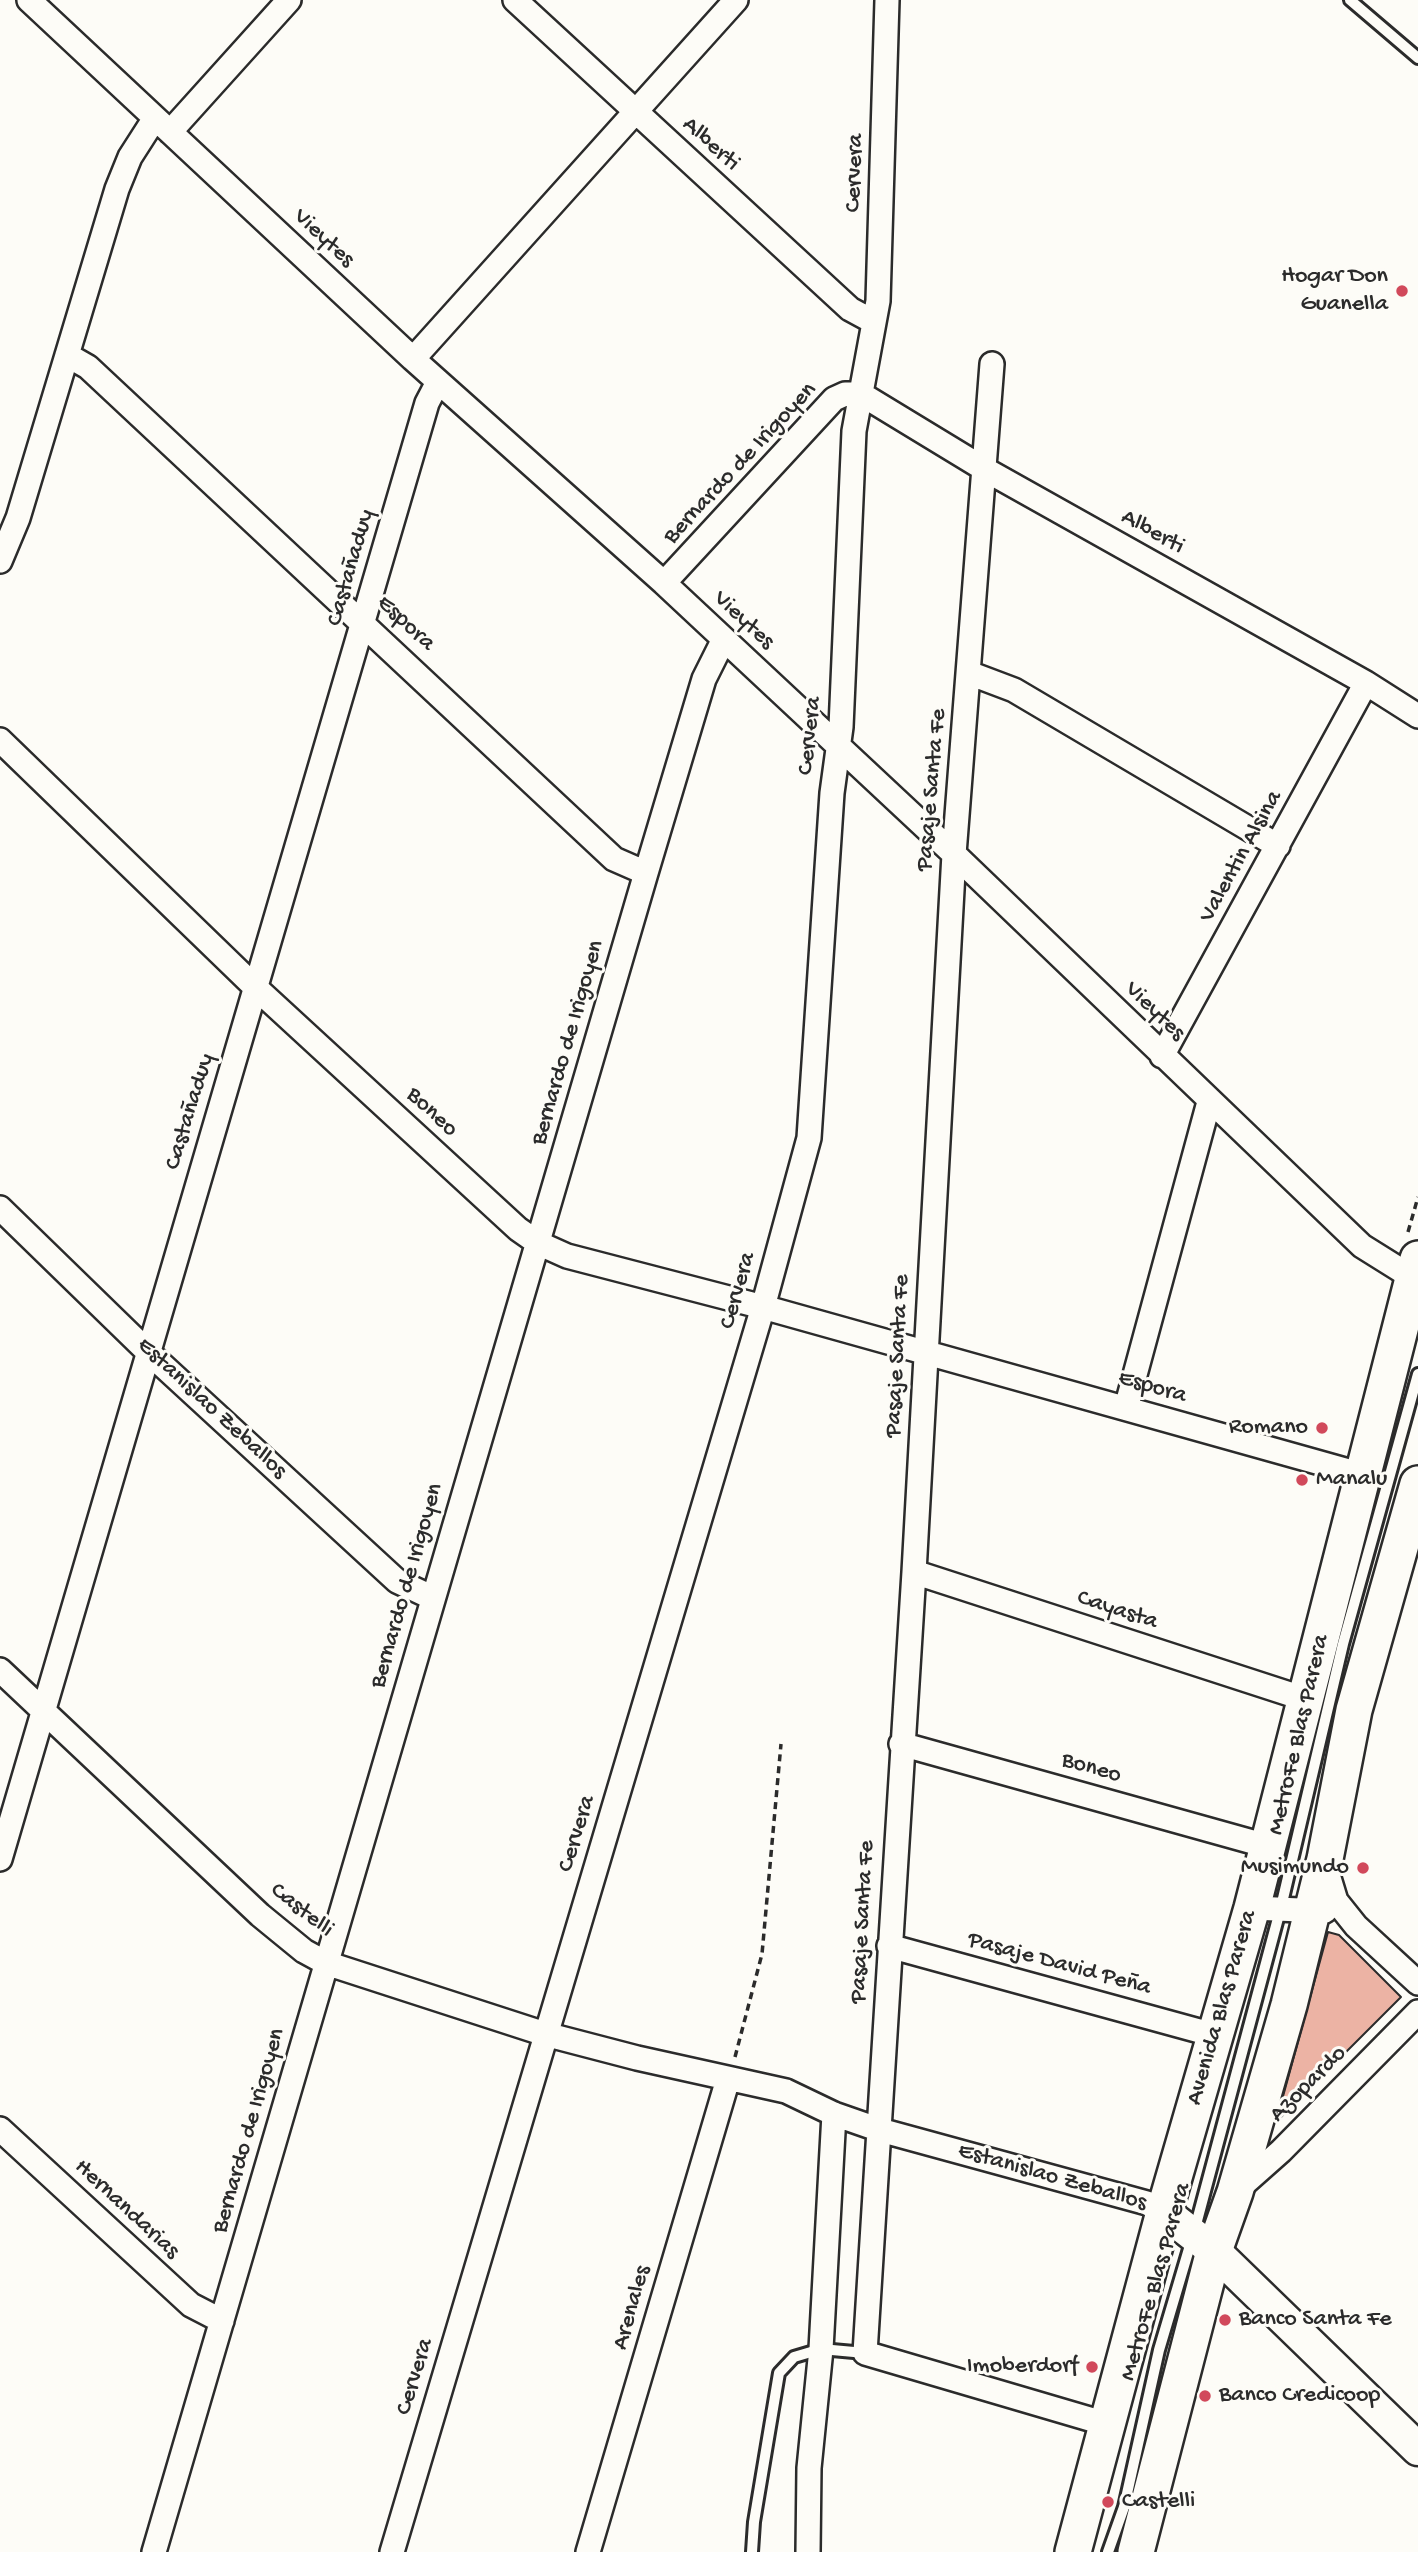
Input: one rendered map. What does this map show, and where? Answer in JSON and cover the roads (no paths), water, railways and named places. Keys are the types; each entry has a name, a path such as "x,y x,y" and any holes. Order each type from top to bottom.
{"main road":[{"name":"Avenida Blas Parera","path":"1136,2552 1204,2241 1235,2192 1282,1908 1267,1846 1416,1273"},
{"name":"Avenida Blas Parera","path":"1073,2552 1110,2425 1164,2212 1214,2035 1282,1908 1325,1859 1354,1710 1413,1521 1418,1484"},
{"name":"Estanislao Zeballos","path":"1164,2212 1204,2241 1418,2449"}],"street":[{"name":"Vieytes","path":"29,0 438,382 724,639 1362,1246 1416,1273"},
{"path":"0,561 18,518 117,189 130,157 289,0"},
{"name":"Alberti","path":"515,0 850,309 874,322"},
{"path":"413,359 736,0"},
{"name":"Cervera","path":"392,2552 763,1307 811,1129 832,793 839,747 854,431 878,301 887,0"},
{"name":"Espora","path":"67,355 88,367 364,621 614,859 646,873"},
{"name":"Pasaje Santa Fe","path":"865,2353 901,1744 914,1572 954,855 977,536 986,470 992,364"},
{"name":"Castañaduy","path":"0,1859 426,403 438,382"},
{"name":"Bernardo de Irigoyen","path":"664,583 834,399 845,394 862,394"},
{"name":"Alberti","path":"862,394 986,470 1366,683 1418,716"},
{"name":"Bernardo de Irigoyen","path":"154,2552 431,1597 646,873 704,679 724,639"},
{"path":"969,673 1014,690 1278,846"},
{"name":"Valentin Alsina","path":"1162,1056 1366,683"},
{"name":"Boneo","path":"0,740 255,987 518,1228 538,1243 567,1256 926,1352"},
{"path":"1126,1408 1209,1102"},
{"name":"Estanislao Zeballos","path":"0,1209 147,1351 397,1581 431,1597"},
{"name":"Espora","path":"926,1352 1363,1475"},
{"name":"Cayasta","path":"914,1572 1305,1699"},
{"name":"Castelli","path":"0,1670 260,1915 304,1951 326,1964 545,2034 728,2079"},
{"name":"Boneo","path":"901,1744 1267,1846"},
{"path":"1325,1859 1333,1893 1356,1926 1418,1983"},
{"path":"1282,1908 1329,1912 1356,1926"},
{"name":"Pasaje David Peña","path":"889,1946 1214,2035"},
{"name":"Azopardo","path":"1235,2192 1281,2151 1418,2012"},
{"name":"Estanislao Zeballos","path":"728,2079 786,2091 834,2114 880,2130 1147,2203 1164,2212"},
{"name":"Arenales","path":"588,2552 728,2079"},
{"path":"808,2552 809,2468 821,2349 834,2114"},
{"name":"Hernandarias","path":"0,2129 191,2305 222,2321"},
{"path":"865,2353 1110,2425"}],"lane":[{"path":"1350,0 1418,58"},
{"name":"MetroFe Blas Parera","path":"1108,2552 1124,2507 1159,2350 1204,2241 1343,1644 1418,1374"},
{"path":"752,2552 754,2522 779,2372 794,2357 821,2349 865,2353"}],"place":[{"name":"Hogar Don Guanella","path":"1402,291"},
{"name":"Romano","path":"1322,1428"},
{"name":"Manalu","path":"1302,1480"},
{"name":"Musimundo","path":"1363,1868"},
{"name":"Banco Santa Fe","path":"1225,2320"},
{"name":"Imoberdorf","path":"1092,2367"},
{"name":"Banco Credicoop","path":"1205,2396"},
{"name":"Castelli","path":"1108,2502"}]}
